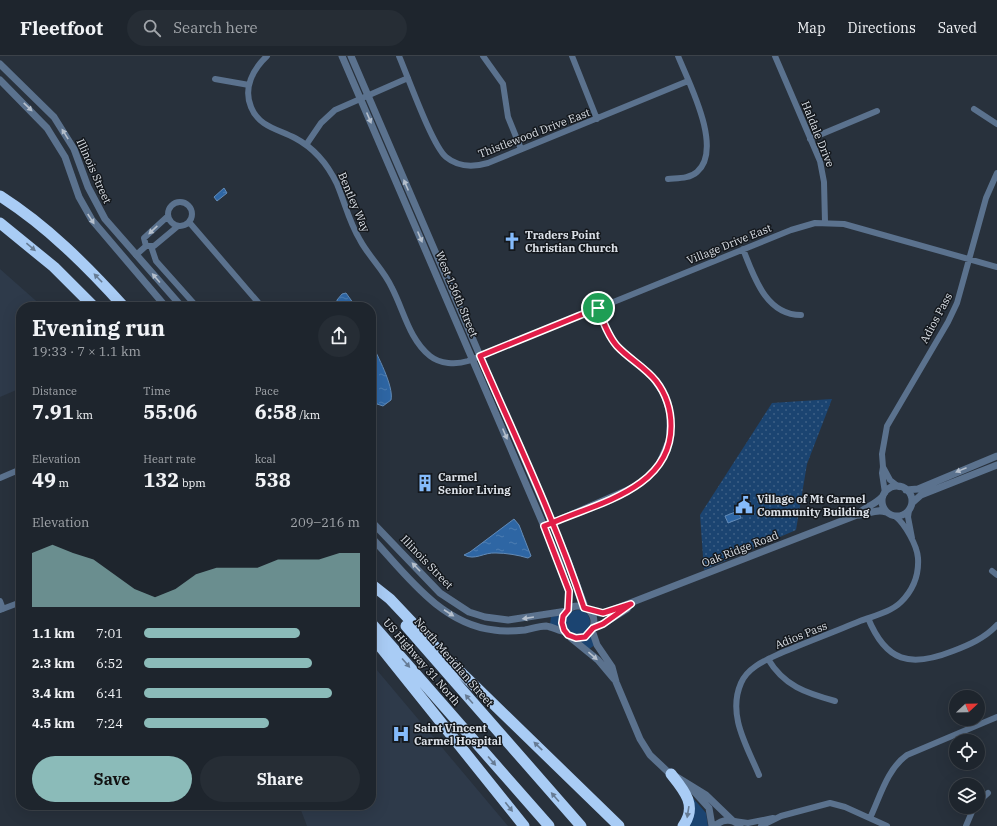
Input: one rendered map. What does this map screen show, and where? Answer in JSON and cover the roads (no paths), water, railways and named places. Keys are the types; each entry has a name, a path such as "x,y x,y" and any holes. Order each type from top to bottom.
{"highway":[{"path":"1,196 35,221 70,251 119,302"},
{"path":"0,223 54,266 89,302"},
{"path":"376,589 390,599 441,653 619,826"},
{"name":"North Meridian Street","path":"376,591 581,826"},
{"name":"US Highway 31 North","path":"376,629 549,826"},
{"path":"376,641 524,826"},
{"path":"671,774 684,791 689,802 689,813 683,826"},
{"path":"605,813 624,826"}],"street":[{"name":"Bentley Way","path":"267,56 256,67 249,85 249,100 251,107 262,122 274,130 295,138 321,158 332,174 353,228 392,288 412,335 424,351 438,360 461,363 476,358"},
{"name":"West 136th Street","path":"342,56 364,97 476,358 569,588 567,611"},
{"name":"West 136th Street","path":"351,56 364,97"},
{"name":"Thistlewood Drive East","path":"399,56 437,146 451,160 464,165 476,166 488,163 688,81"},
{"path":"482,56 503,84 508,117 521,149"},
{"path":"572,56 597,119"},
{"path":"668,179 682,178 697,173 703,166 706,154 706,126 678,56"},
{"name":"Haldale Drive","path":"775,56 823,172 825,222"},
{"name":"Illinois Street","path":"0,64 48,111 59,124 76,153 88,187 97,206 110,226 178,302"},
{"path":"306,145 328,115 339,108 408,78"},
{"name":"Illinois Street","path":"0,80 37,116 50,131 65,157 79,197 92,220 162,302"},
{"path":"215,80 249,85"},
{"path":"974,109 997,124"},
{"path":"810,139 877,111"},
{"name":"Adios Pass","path":"884,495 882,473 883,445 887,426 948,322 957,303 986,198 997,173"},
{"path":"181,202 185,203 192,212 189,222 183,226 178,226 172,223 168,216 168,211 173,204 181,202"},
{"path":"168,216 144,238 156,261 193,302"},
{"path":"189,222 258,302"},
{"name":"Village Drive East","path":"476,358 797,227 825,222 844,224 997,267"},
{"path":"136,255 148,246 154,246 178,226"},
{"path":"743,249 759,286 771,302 786,313 801,315"},
{"path":"544,526 640,484 658,466 669,440 670,416 663,393 651,376 613,342 598,308"},
{"name":"West 136th Street","path":"476,358 552,523 587,609"},
{"path":"906,490 918,489 997,456"},
{"path":"899,487 892,487 884,495 882,505 886,512 895,516 903,515 921,495 997,465"},
{"path":"883,467 890,480 906,490 911,496 910,506"},
{"path":"0,478 16,471"},
{"name":"Oak Ridge Road","path":"857,515 862,509 877,503 884,495"},
{"name":"Adios Pass","path":"759,775 737,722 736,702 742,682 750,671 768,659 896,606 911,590 918,567 917,551 912,538 908,517 910,506"},
{"name":"Oak Ridge Road","path":"587,609 606,613 857,515 866,515 877,510 886,512"},
{"name":"Adios Pass","path":"895,516 901,521 912,538"},
{"name":"Illinois Street","path":"376,525 440,593 469,612 485,617 508,620 567,611"},
{"name":"Illinois Street","path":"376,542 425,594 444,611 459,620 475,626 494,630 514,631 545,626 567,634"},
{"path":"0,601 2,610 16,604"},
{"name":"Oak Ridge Road","path":"593,629 603,624 631,604"},
{"path":"616,680 598,660 567,634 562,623 567,611 576,606 587,609 594,620 593,629 597,645 612,667 616,680 646,749 659,765 688,785 706,795 736,823"},
{"path":"868,618 875,636 890,651 910,660 922,661 936,658 974,642 997,625"},
{"path":"567,634 576,638 582,638 588,635 593,629"},
{"path":"768,659 780,676 789,684 835,701"},
{"path":"870,818 892,769 907,754 997,717"},
{"path":"688,785 709,808 713,826 722,821 748,823 830,803 887,826"},
{"path":"985,795 988,792"},
{"path":"966,826 971,814"},
{"path":"760,826 773,818"}],"water":[{"path":"224,188 227,193 217,201 214,197"},
{"path":"346,293 352,302 337,302 342,294"},
{"path":"376,353 388,379 391,394 391,400 383,406 377,404"},
{"path":"738,511 741,518 728,523 725,516"},
{"path":"514,519 519,525 531,556 528,558 504,553 492,553 476,557 468,557 464,555 470,552"}],"place":[{"name":"Traders Point Christian Church","path":"512,241"},
{"name":"Carmel Senior Living","path":"425,483"},
{"name":"Village of Mt Carmel Community Building","path":"744,505"},
{"name":"Saint Vincent Carmel Hospital","path":"401,734"}]}
